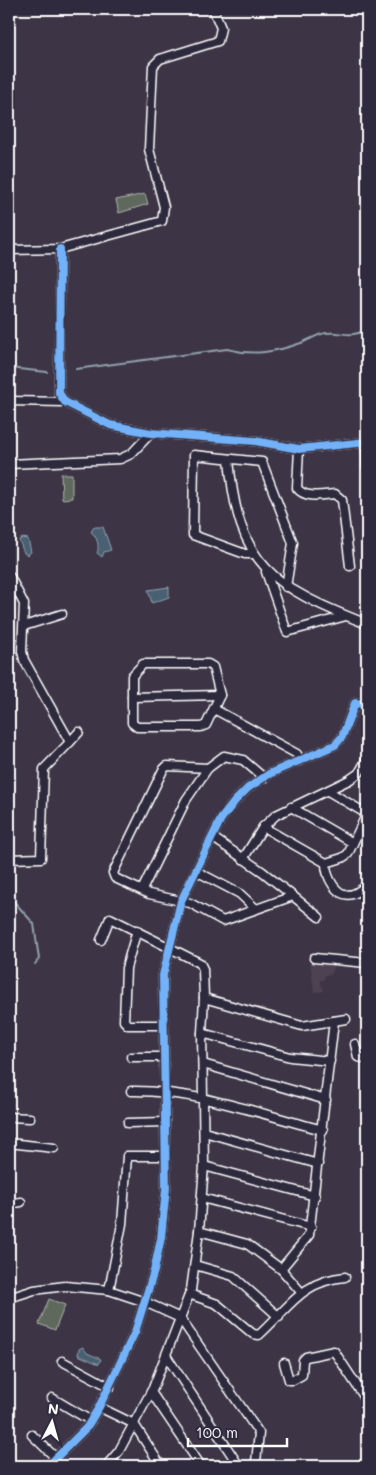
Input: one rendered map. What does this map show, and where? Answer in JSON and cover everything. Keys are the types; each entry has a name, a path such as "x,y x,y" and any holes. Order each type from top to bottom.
{"street":[{"path":"9,250 60,249 162,221 164,208 149,149 153,66 160,59 218,41 221,28 213,9"},
{"path":"60,249 59,392 65,402"},
{"path":"9,401 65,402 110,425 151,434 255,441 299,449 366,442 367,467"},
{"path":"9,464 120,459 131,454 151,434"},
{"path":"299,449 297,488 300,492 308,495 335,494 342,500 350,566"},
{"path":"253,554 245,554 193,535 194,456 262,462 293,543 286,587"},
{"path":"229,458 232,493 237,513 253,554 274,578 286,587 367,624"},
{"path":"264,566 287,632 346,616"},
{"path":"9,575 24,604 22,651 24,660 70,742"},
{"path":"24,626 62,614"},
{"path":"143,664 208,664 213,667 220,695 206,724 201,727 137,727 132,723 132,676 136,669 143,664"},
{"path":"132,697 220,695"},
{"path":"48,1466 91,1421 110,1387 132,1340 145,1302 161,1238 166,1189 163,975 181,901 221,819 248,788 299,760 335,745 342,737 355,703 367,704"},
{"path":"214,709 297,754 299,760"},
{"path":"9,859 41,858 43,772 79,732"},
{"path":"142,890 186,800 208,768 224,756 243,760 264,778"},
{"path":"243,859 263,827 276,815 328,791 359,773 367,759"},
{"path":"208,768 167,766 163,770 113,873 115,878 142,890 190,903 223,921 293,896"},
{"path":"359,773 367,775"},
{"path":"263,827 326,863 342,858 348,854 367,813 328,791"},
{"path":"291,807 354,843"},
{"path":"212,837 263,872 319,917"},
{"path":"326,863 326,875 330,882 344,894 352,894 367,885"},
{"path":"196,871 240,894 256,909"},
{"path":"101,940 110,918 200,963 204,968 202,1033 204,1166 195,1265 189,1294 167,1357 134,1424 114,1459 106,1466"},
{"path":"137,930 126,968 124,1021 128,1025 163,1025"},
{"path":"314,958 367,963"},
{"path":"204,998 302,1026 346,1019"},
{"path":"281,1269 310,1235 334,1021"},
{"path":"202,1033 290,1058 330,1061"},
{"path":"355,1044 358,1058 367,1059"},
{"path":"131,1057 163,1057"},
{"path":"202,1064 326,1100"},
{"path":"131,1091 165,1092 202,1099 323,1130"},
{"path":"9,1116 30,1118"},
{"path":"128,1123 165,1122"},
{"path":"204,1132 318,1164"},
{"path":"9,1144 54,1148"},
{"path":"110,1290 122,1224 127,1156 165,1156"},
{"path":"204,1166 315,1196"},
{"path":"202,1198 311,1227"},
{"path":"9,1204 22,1202"},
{"path":"199,1231 246,1244 281,1269 301,1292"},
{"path":"195,1265 232,1276 279,1317"},
{"path":"189,1294 217,1304 256,1335 279,1317 301,1292 334,1278 345,1277"},
{"path":"9,1298 34,1290 65,1286 110,1290 145,1302 180,1318 259,1433 256,1462 251,1466"},
{"path":"284,1363 289,1380 293,1380 302,1375 303,1360 334,1351 363,1386 367,1401"},
{"path":"167,1357 239,1466"},
{"path":"62,1361 110,1387"},
{"path":"151,1392 201,1466"},
{"path":"52,1398 91,1421"},
{"path":"99,1407 134,1424 157,1464"},
{"path":"32,1435 56,1458"}],"shaded area":[{"path":"310,960 334,962 332,974 325,975 324,980 320,980 324,991 314,992"}],"green space":[{"path":"145,194 148,204 119,213 116,200"},
{"path":"61,474 72,474 72,498 62,499"},
{"path":"49,1299 65,1305 55,1330 39,1324"}],"water":[{"path":"94,527 103,527 111,550 104,552 102,557 97,553 97,542 91,532"},
{"path":"23,538 28,539 31,552 28,555 24,553 19,540"},
{"path":"169,587 169,597 152,603 148,590"},
{"path":"83,1347 87,1353 101,1359 99,1364 78,1355 79,1349"}],"waterway":[{"path":"76,369 227,349 255,353 273,351 323,334 354,334 367,330"},
{"path":"9,368 47,372"},
{"path":"9,896 34,924 39,959 35,964"}],"cycle path":[{"path":"60,249 59,393 65,402 110,425 151,433 255,441 299,449 367,442"},
{"path":"48,1466 87,1427 99,1407 135,1332 154,1271 161,1238 166,1189 163,975 181,901 221,819 235,801 248,788 269,774 335,745 342,737 355,703 367,704"}]}
